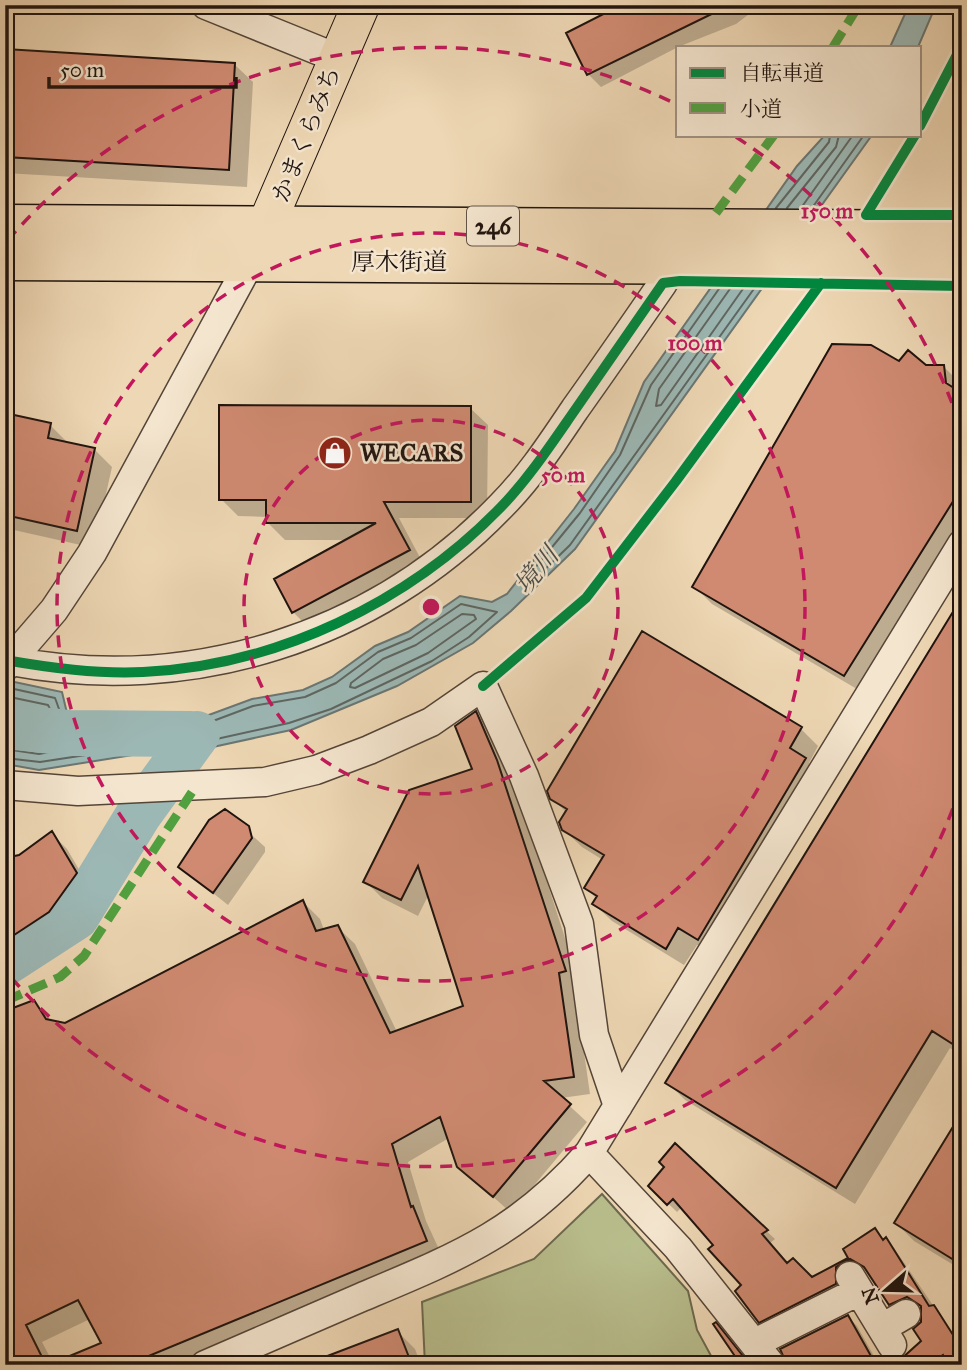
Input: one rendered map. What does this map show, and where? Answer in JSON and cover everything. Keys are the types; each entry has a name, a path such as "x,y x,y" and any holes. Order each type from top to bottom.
{"highway":[{"name":"246","path":"5,213 122,241"},
{"name":"厚木街道","path":"5,223 250,262 678,273 821,264 962,266"},
{"name":"厚木街道","path":"5,261 122,241 269,224 962,230"},
{"name":"246","path":"5,273 122,241"}],"main road":[{"name":"かまくらみち","path":"250,262 269,224 361,5"}],"street":[{"path":"206,5 337,58"},
{"path":"8,664 54,610 92,553 250,262"},
{"path":"8,664 104,672 144,672 180,667 238,656 295,640 361,612 400,589 454,550 502,506 543,456 678,273"},
{"path":"205,1365 464,1254 531,1210 589,1153 962,544"},
{"path":"5,785 78,792 265,782 316,771 431,722 483,686 524,776 579,924 593,1035 618,1106"},
{"path":"589,1153 678,1248 763,1354 855,1283 887,1337 906,1314"}],"green space":[{"path":"602,1194 688,1291 697,1330 716,1365 425,1365 422,1302 534,1259"}],"water":[{"path":"909,5 936,5 918,46 890,46"},
{"path":"824,136 871,136 575,549 511,611 473,643 397,686 291,730 213,747 145,753 39,770 5,764 5,680 62,692 67,713 84,741 179,726 252,699 303,690 332,677 375,646 408,632 460,596 492,602 507,594 574,509 615,451 644,382 797,166"}],"building":[{"path":"621,5 730,5 587,75 566,33"},
{"path":"5,49 235,63 229,170 5,157"},
{"path":"832,344 871,345 899,361 908,350 926,365 944,365 946,383 962,393 962,487 844,676 692,587"},
{"path":"219,405 471,406 471,502 384,502 410,550 292,613 274,579 376,523 266,523 266,500 219,500"},
{"path":"5,413 51,423 48,438 95,448 77,531 5,515"},
{"path":"962,597 962,1050 932,1031 836,1188 665,1083"},
{"path":"642,631 802,727 790,748 806,758 698,940 678,928 666,949 592,904 597,896 584,888 604,855 562,830 559,822 567,809 550,799 547,791"},
{"path":"476,711 497,760 566,971 559,973 574,1077 544,1081 571,1104 493,1197 457,1167 440,1117 392,1144 411,1207 413,1206 427,1241 127,1365 48,1365 101,1343 78,1300 26,1325 46,1365 5,1365 5,1054 12,1050 5,1035 5,1011 34,1000 46,1019 65,1023 303,900 316,931 338,925 390,1033 463,1006 418,866 401,900 363,882 409,790 472,769 455,726"},
{"path":"225,809 249,826 252,838 213,893 178,867 209,820"},
{"path":"52,831 77,873 49,912 5,941 5,858 19,855"},
{"path":"962,1112 962,1265 894,1223"},
{"path":"675,1143 768,1230 762,1234 787,1263 793,1258 812,1277 848,1258 843,1249 875,1228 883,1240 886,1237 929,1306 934,1305 962,1349 962,1365 948,1365 943,1355 928,1365 883,1365 901,1359 921,1341 913,1329 921,1322 921,1306 907,1297 889,1305 864,1267 850,1259 836,1267 836,1284 759,1323 735,1291 741,1285 708,1249 713,1245 673,1199 667,1205 648,1186 664,1167 659,1162"},
{"path":"848,1315 876,1365 787,1365 780,1349"},
{"path":"716,1322 750,1365 741,1365 713,1324"},
{"path":"398,1329 412,1365 309,1365 309,1363"}],"waterway":[{"name":"境川","path":"5,726 69,733 191,734"},
{"path":"5,963 76,917 139,814 197,734"}],"marked path":[{"path":"834,46 859,5"},
{"path":"716,213 773,136"},
{"path":"5,1001 60,977 84,956 196,786"}],"cycle path":[{"path":"922,122 962,45"},
{"path":"866,215 914,136"},
{"path":"866,215 962,215"},
{"path":"5,660 108,672 193,667 243,657 291,642 338,623 383,599 425,572 465,541 511,496 549,448 663,283 680,281 962,286"},
{"path":"483,686 586,598 676,481 821,283"}],"place":[{"name":"WECARS","path":"335,453"}]}
